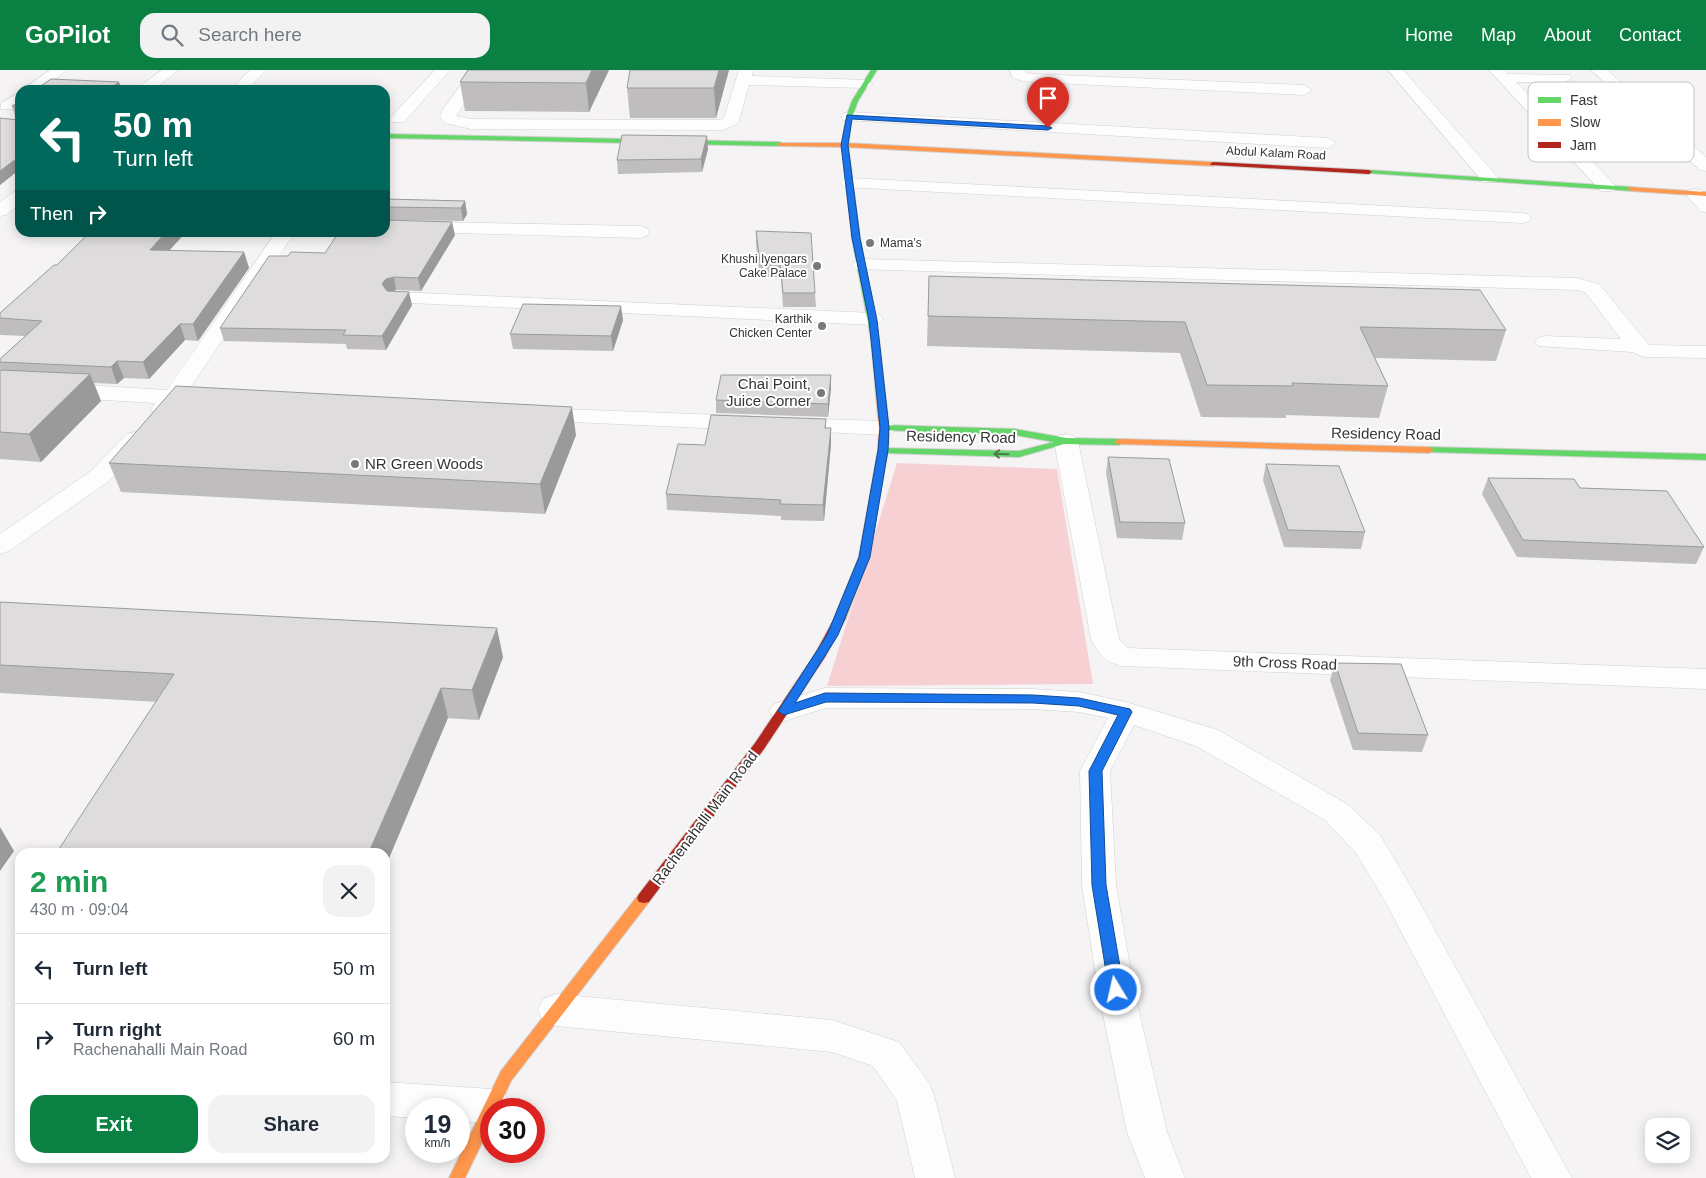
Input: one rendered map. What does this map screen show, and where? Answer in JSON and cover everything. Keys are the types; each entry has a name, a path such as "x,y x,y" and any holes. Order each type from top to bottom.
{"street":[{"path":"38,85 60,70"},
{"path":"151,85 170,70"},
{"path":"243,85 259,70"},
{"path":"398,120 443,70"},
{"path":"479,70 451,109 448,117 451,120 471,124 723,125 731,121 744,75 866,84"},
{"name":"Rachenahalli Main Road","path":"495,1098 506,1076 724,795 784,711 832,635 864,557 883,450 884,428 873,320 862,265 845,145 849,117 855,101 874,70"},
{"path":"1017,70 1017,74 1028,78 1304,90"},
{"path":"1395,70 1489,178"},
{"path":"1598,70 1612,82"},
{"path":"1500,74 1565,78"},
{"path":"1500,74 1528,104"},
{"path":"6,106 15,100"},
{"path":"855,101 875,102"},
{"path":"849,117 1328,143"},
{"name":"Abdul Kalam Road","path":"390,136 845,145 1489,178 1607,187 1702,198"},
{"path":"1694,155 1706,166"},
{"path":"1583,162 1607,187"},
{"path":"850,183 1522,218"},
{"path":"0,211 15,200"},
{"path":"390,226 640,232"},
{"path":"0,546 100,476 173,397 282,237"},
{"path":"862,265 1577,284 1592,288 1637,346 1644,351 1706,352"},
{"path":"397,298 873,320"},
{"path":"1545,342 1637,346"},
{"path":"0,387 222,400"},
{"path":"510,414 884,428"},
{"name":"Residency Road","path":"884,428 1015,432 1066,441 1706,458"},
{"name":"Residency Road","path":"883,450 1019,454 1066,441"},
{"name":"9th Cross Road","path":"1066,441 1105,639 1111,650 1122,657 1706,679"},
{"path":"784,711 825,698 1033,699 1079,702 1126,712 1207,738 1336,812 1368,844 1398,894 1552,1178"},
{"path":"1126,712 1095,771 1099,885 1116,990 1145,1122 1165,1178"},
{"path":"556,1010 832,1036 886,1054 915,1096 935,1178"},
{"path":"390,1099 480,1105"},
{"name":"Rachenahalli Main Road","path":"457,1178 480,1129"}],"shaded area":[{"path":"897,463 1057,469 1093,684 827,686"}],"building":[{"path":"468,70 592,70 586,83 460,82"},
{"path":"630,70 719,70 714,88 627,88"},
{"path":"51,79 119,82 115,85 42,85"},
{"path":"0,118 15,120 15,160 0,171"},
{"path":"622,135 707,136 701,159 617,160"},
{"path":"390,199 465,201 461,208 390,207"},
{"path":"390,220 452,222 418,278 394,277 386,279 382,284 387,291 409,292 382,336 343,335 346,330 220,328 269,256 288,256 291,252 325,253 336,237 390,237"},
{"path":"756,231 811,233 815,293 783,293 780,263 760,262"},
{"path":"85,237 162,237 150,250 244,252 193,324 180,324 143,362 117,361 111,367 0,362 0,359 42,321 0,318 0,313 54,265 57,265"},
{"path":"929,276 1480,290 1506,330 1360,327 1388,386 1292,383 1293,386 1207,385 1185,322 928,316"},
{"path":"523,304 621,306 611,336 510,334"},
{"path":"0,370 90,374 29,434 0,432"},
{"path":"721,375 831,375 828,404 716,400"},
{"name":"NR Green Woods","path":"176,386 572,407 540,484 109,463"},
{"path":"711,415 826,419 825,428 831,428 823,505 780,504 781,500 666,494 678,444 705,445"},
{"path":"1108,457 1169,459 1185,523 1120,522"},
{"path":"1266,464 1339,466 1365,532 1288,530"},
{"path":"1488,478 1574,479 1580,488 1667,491 1704,547 1523,540"},
{"path":"0,602 497,628 472,690 441,688 371,848 60,848 174,674 0,665"},
{"path":"1335,663 1401,664 1428,735 1358,733"}],"traffic: fast":[{"path":"874,70 855,101 849,117 845,145 856,238 875,339"},
{"path":"390,136 780,144"},
{"path":"1369,172 1632,189"},
{"path":"884,428 1015,432 1066,441 1119,442"},
{"path":"883,450 1019,454 1060,443"},
{"path":"1429,450 1706,457"}],"traffic: slow":[{"path":"780,144 845,145 1213,164"},
{"path":"1632,189 1706,194"},
{"path":"840,618 864,557 883,450 884,428 875,339"},
{"path":"1119,442 1429,450"},
{"path":"457,1178 506,1076 644,898"}],"traffic: jam":[{"path":"1213,164 1369,172"},
{"path":"644,898 759,746 819,657 831,638 840,618"}],"place":[{"name":"Mama’s","path":"870,243"},
{"name":"Khushi Iyengars Cake Palace","path":"817,266"},
{"name":"Karthik Chicken Center","path":"822,326"},
{"name":"Chai Point, Juice Corner","path":"821,393"},
{"name":"NR Green Woods","path":"355,464"}],"route":[{"path":"1048,128 849,117 845,145 856,238 873,320 884,428 883,450 864,557 832,635 784,711 825,698 1033,699 1079,702 1126,712 1095,771 1099,885 1116,990"}]}
